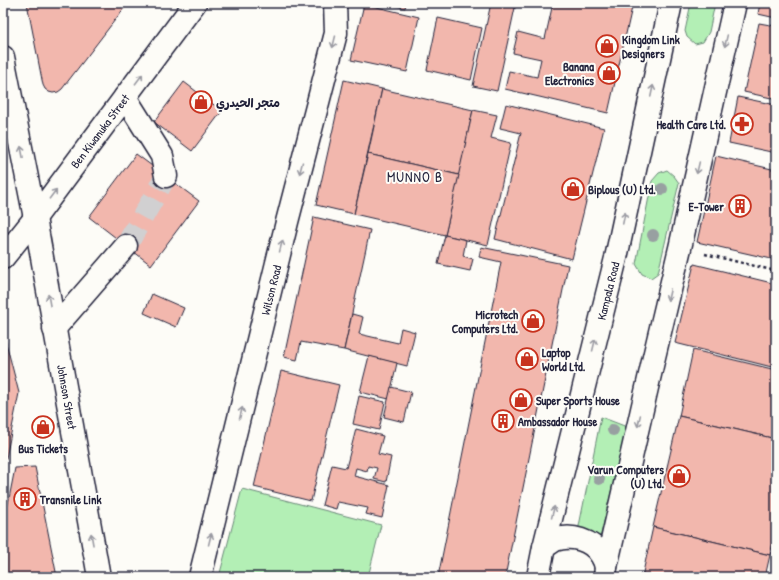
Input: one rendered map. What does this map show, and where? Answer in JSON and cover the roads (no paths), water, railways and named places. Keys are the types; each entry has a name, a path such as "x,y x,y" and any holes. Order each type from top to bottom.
{"main road":[{"name":"Ben Kiwanuka Street","path":"3,258 35,218 195,3"},
{"name":"Wilson Road","path":"200,577 287,222 336,33 335,3"},
{"name":"Kampala Road","path":"540,576 544,547 616,258 671,3"},
{"path":"606,572 735,3"},
{"name":"Johnson Street","path":"3,57 35,218 99,577"},
{"path":"125,97 162,156 166,176"},
{"path":"54,329 126,246"},
{"path":"544,547 555,540 568,537 581,539 593,545 601,555 606,572"}],"tunnel":[{"path":"126,246 166,176"}],"place":[{"name":"Kingdom Link Designers","path":"607,46"},
{"name":"Banana Electronics","path":"609,73"},
{"name":"متجر الحيدري","path":"201,102"},
{"name":"Health Care Ltd.","path":"742,124"},
{"name":"Biplous (U) Ltd.","path":"573,189"},
{"name":"E-Tower","path":"740,206"},
{"name":"Microtech Computers Ltd.","path":"533,321"},
{"name":"Laptop World Ltd.","path":"527,359"},
{"name":"Super Sports House","path":"521,400"},
{"name":"Ambassador House","path":"503,421"},
{"name":"Bus Tickets","path":"43,427"},
{"name":"Varun Computers (U) Ltd.","path":"679,476"},
{"name":"Transnile Link","path":"25,499"}],"district":[{"name":"MUNNO B","path":"415,176"}]}
